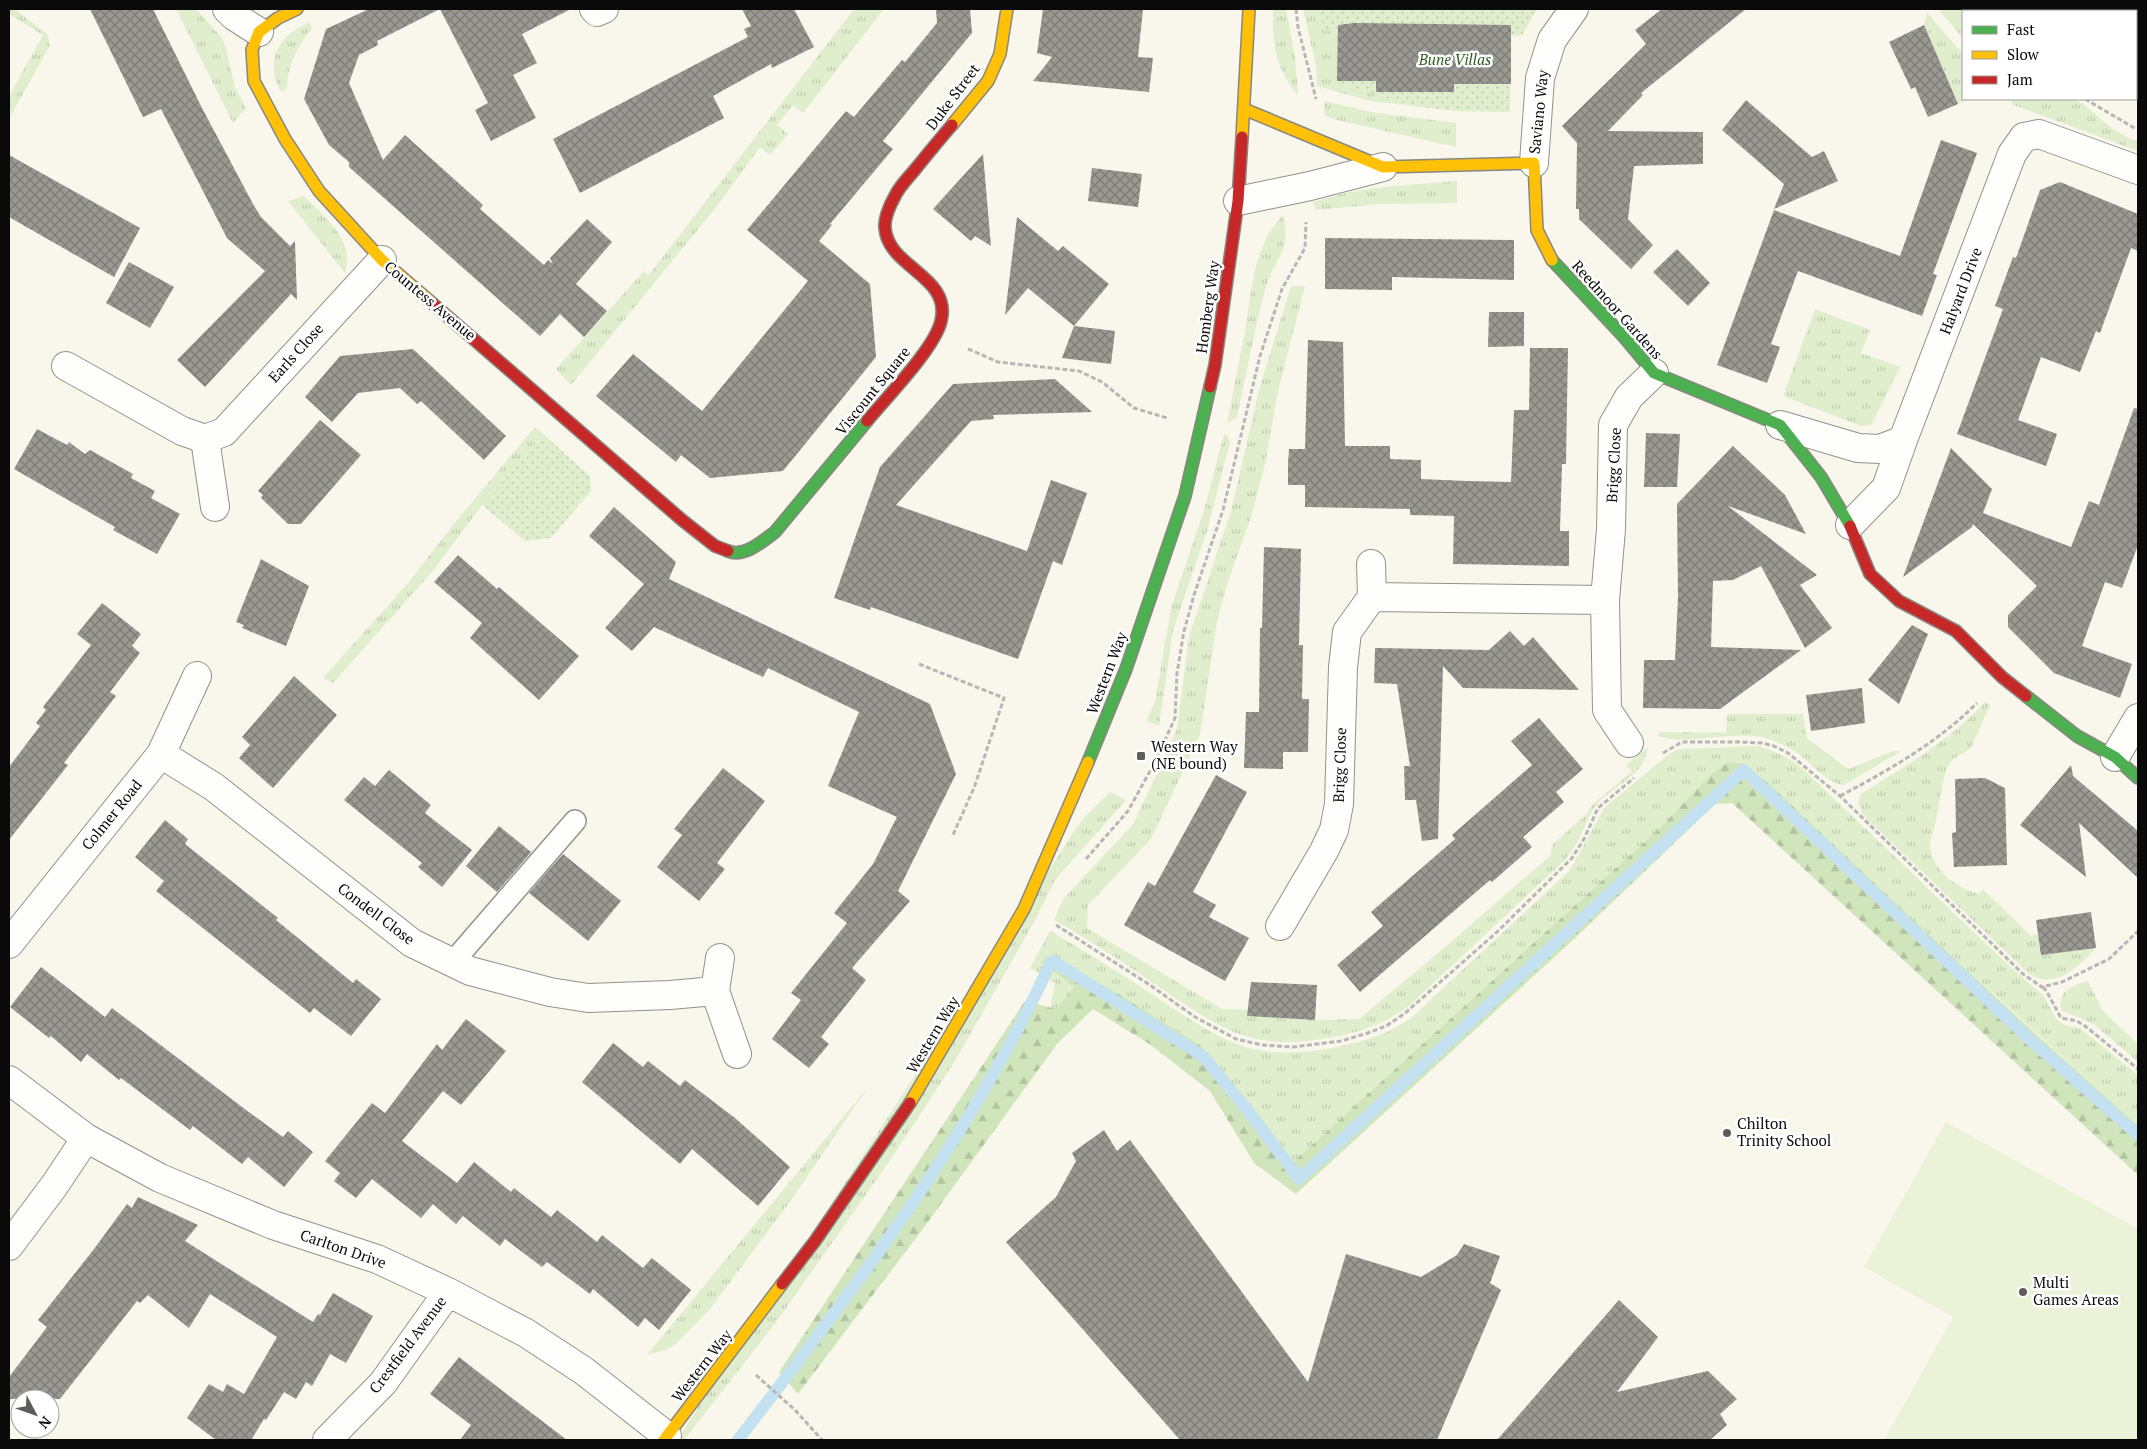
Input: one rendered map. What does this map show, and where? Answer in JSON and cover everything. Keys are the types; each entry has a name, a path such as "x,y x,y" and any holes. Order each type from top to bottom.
{"street":[{"path":"227,9 258,32 278,18 297,9"},
{"path":"594,9 596,12 604,9"},
{"name":"Duke Street","path":"916,168 988,81 1000,54 1007,9"},
{"name":"Homberg Way","path":"1150,601 1185,496 1215,365 1238,201 1249,9"},
{"name":"Saviano Way","path":"1534,163 1540,78 1552,40 1574,9"},
{"name":"Countess Avenue","path":"258,32 252,50 254,80 285,139 318,191 382,260 682,520"},
{"path":"1244,109 1383,167"},
{"name":"Halyard Drive","path":"1850,525 1886,488 2012,154 2024,137 2038,134 2138,170"},
{"path":"1238,201 1310,186 1383,167 1534,163"},
{"name":"Reedmoor Gardens","path":"1534,163 1537,230 1550,258 1624,337 1654,373 1780,425 1821,476 1850,525 1870,574 1899,601 1956,631 2002,677 2077,736 2116,757 2138,778"},
{"name":"Viscount Square","path":"682,520 715,546 732,553 745,551 758,545 775,532 792,513 932,343 942,318 940,295 924,276 896,250 886,233 887,214 896,193 916,168"},
{"name":"Earls Close","path":"204,438 224,432 382,260"},
{"path":"66,366 182,431 204,438 215,507"},
{"name":"Brigg Close","path":"1629,743 1607,710 1605,600 1611,529 1613,425 1629,397 1654,373"},
{"path":"1780,425 1858,448 1880,449 1903,440"},
{"path":"1371,564 1372,597 1605,600"},
{"name":"Brigg Close","path":"1280,926 1324,851 1334,830 1339,804 1343,667 1347,632 1372,597"},
{"name":"Western Way","path":"665,1438 815,1241 864,1172 908,1107 990,971 1024,908 1065,818 1126,669 1150,601"},
{"name":"Colmer Road","path":"9,944 161,754 197,676"},
{"path":"2116,757 2138,718"},
{"name":"Condell Close","path":"161,754 214,787 412,943 470,971 550,992 588,998 670,995 715,990"},
{"path":"720,958 715,990 737,1054"},
{"name":"Carlton Drive","path":"9,1080 86,1138 160,1178 273,1224 377,1259 448,1292 526,1333 584,1372 665,1438"},
{"path":"9,1246 54,1186 86,1138"},
{"name":"Crestfield Avenue","path":"327,1440 383,1383 448,1292"}],"lane":[{"path":"452,963 575,821"}],"path":[{"path":"1296,9 1298,27 1318,108"},
{"path":"2087,100 2138,131"},
{"path":"978,354 998,362 1079,371 1102,382 1134,408 1168,418"},
{"path":"918,664 1004,698 974,788 952,837"},
{"path":"1840,796 1911,757 1960,719 2002,677"},
{"path":"1661,755 1672,746 1682,742 1762,743 1774,746 1788,753 1840,796 2023,974 2048,992 2061,1018 2077,1021 2085,1026 2138,1069"},
{"path":"1054,925 1150,985 1195,1017 1236,1039 1262,1045 1293,1048 1341,1041 1386,1026 1404,1014 1497,932 1572,858 1584,839 1598,808 1634,777"},
{"path":"2042,987 2062,982 2109,959 2138,931"},
{"path":"754,1373 794,1410 822,1440"}],"green space":[{"path":"9,9 15,9 48,35 50,45 9,119 9,96 43,35 9,14"},
{"path":"176,9 196,9 222,38 235,88 246,108 233,123"},
{"path":"854,9 884,9 803,113 793,105 777,125 788,134 770,155 760,147 717,206 571,385 556,369 644,271 649,275"},
{"path":"1273,9 1286,9 1295,56 1298,96 1284,74 1276,55"},
{"path":"1303,9 1320,9 1324,30 1337,30 1337,83 1413,106 1370,101 1317,86 1316,65"},
{"name":"Bune Villas","path":"1320,9 1537,9 1522,35 1511,36 1510,112 1454,111 1413,106 1336,83 1337,31 1324,30"},
{"path":"1938,9 1996,9 1962,10 1962,37"},
{"path":"1927,13 1962,53 1962,100 1965,100 1958,104 1924,25"},
{"path":"309,22 312,28 294,56 289,72 287,89 281,92 274,70 274,60 277,51 289,35"},
{"path":"2013,100 2074,100 2083,104 2113,129 2128,138 2138,141 2138,151 2011,104"},
{"path":"1325,101 1371,112 1456,123 1456,147 1337,120 1324,115"},
{"path":"1457,181 1457,203 1379,204 1315,210 1313,202 1366,189"},
{"path":"304,196 329,221 342,239 347,261 345,273 288,201"},
{"path":"1283,215 1285,227 1284,246 1266,287 1237,418 1227,423 1259,255 1265,241"},
{"path":"1291,286 1305,286 1278,391 1265,465 1251,517 1227,584 1217,621 1200,735 1151,839 1088,905 1087,928 1222,1009 1248,1010 1247,1016 1315,1020 1359,1019 1550,856 1552,845 1588,813 1590,807 1632,771 1626,765 1648,747 1646,757 1636,772 1605,796 1595,807 1577,843 1566,859 1410,1005 1374,1026 1354,1032 1314,1040 1283,1042 1252,1038 1216,1024 1054,920 1064,898 1134,823 1177,729 1189,637 1231,511 1259,390"},
{"path":"1815,309 1870,330 1861,353 1900,367 1871,425 1861,426 1783,396"},
{"path":"535,427 543,434 482,505 432,572 333,683 323,678 409,582 452,526"},
{"path":"543,434 590,476 591,491 551,538 525,541 482,505"},
{"path":"1224,434 1227,435 1230,442 1208,528 1173,631 1159,726 1146,721 1155,702 1171,608 1205,507"},
{"path":"1985,702 1990,705 1971,748 1953,759 1947,767 1930,844 1932,855 1941,871 1954,883 1979,894 1983,889 2031,936 2038,934 2041,955 2096,947 2074,969 2058,978 2039,978 2029,974 1864,816 1859,805 1861,794 1942,741"},
{"path":"1727,714 1803,714 1807,738 1848,769 1893,751 1901,751 1844,785 1831,781 1793,750 1769,739 1742,735 1683,740 1657,736 1661,732 1726,733"},
{"path":"1758,746 1781,755 1802,768 2006,963 2043,995 2057,1020 2067,1026 2080,1028 2138,1075 2138,1127 1745,764 1712,773 1661,827 1292,1163 1264,1124 1200,1045 1109,988 1046,956 1041,964 1074,987 1056,1009 1050,1009 1055,983 1030,968 1050,931 1198,1024 1222,1038 1249,1048 1265,1051 1300,1052 1337,1047 1372,1038 1390,1031 1410,1019 1570,870 1604,808 1669,754 1678,749"},
{"path":"1728,762 1745,764 1769,784 2027,1026 2138,1126 2138,1175 1732,803 1715,804 1574,939 1296,1194 1254,1163 1210,1091 1151,1045 1093,1009 1057,1044 925,1226 798,1394 779,1372 1025,1001 1056,1009 1074,987 1041,963 1046,956 1109,988 1200,1045 1292,1163 1661,827 1712,773"},
{"path":"1110,792 1126,800 1055,880 1034,922 955,1061 889,1162 774,1325 684,1440 677,1440 1081,821"},
{"path":"2088,981 2103,1011 2138,1044 2138,1062 2095,1025 2061,1010 2064,993 2072,987"},
{"path":"868,1087 792,1199 710,1309 676,1344 665,1350 647,1355"},
{"name":"Multi Games Areas","path":"1946,1122 2138,1229 2138,1440 1884,1440 1953,1317 1864,1267"}],"building":[{"path":"90,9 153,9 202,108 253,204 261,217 290,246 295,241 297,300 291,294 205,387 177,360 265,271 227,238 161,109 143,117"},
{"path":"369,9 440,9 377,41 378,45 359,55 349,83 383,160 405,135 483,205 480,209 544,265 548,260 553,264 550,258 587,219 612,242 576,284 607,311 584,337 560,314 540,336 349,167 349,162 329,145 304,99 326,29"},
{"path":"440,9 571,9 522,34 537,63 513,75 536,118 491,141 475,110 488,103"},
{"path":"742,9 794,9 814,47 772,68 771,64 713,96 724,118 580,193 553,139 748,37 744,29 751,26"},
{"path":"936,9 970,9 972,33 883,141 893,149 830,224 832,225 819,241 870,284 876,357 783,471 710,478 681,455 676,462 596,396 633,354 702,411 808,281 747,230 846,111 854,117 902,60 905,62 937,23"},
{"path":"1043,9 1143,9 1138,57 1153,58 1149,92 1033,81 1052,57 1037,53"},
{"path":"1662,9 1746,9 1641,93 1643,95 1608,131 1703,132 1703,164 1634,166 1628,219 1653,245 1631,269 1579,219 1579,209 1576,209 1577,143 1562,126 1646,44 1635,30"},
{"name":"Bune Villas","path":"1354,23 1511,25 1511,84 1454,84 1454,92 1376,92 1376,81 1337,81 1338,25"},
{"path":"1924,25 1958,104 1928,117 1915,87 1911,89 1889,42"},
{"path":"1746,100 1812,157 1824,151 1838,181 1774,209 1784,184 1722,130"},
{"path":"1941,140 1977,153 1933,274 1937,275 1922,316 1798,271 1771,344 1780,347 1767,383 1717,365 1774,210 1900,256"},
{"path":"983,154 991,246 975,236 971,241 933,209"},
{"path":"9,155 140,228 114,277 9,217"},
{"path":"1092,168 1142,174 1138,207 1088,201"},
{"path":"2060,182 2138,214 2138,251 2131,248 2100,333 2096,331 2080,372 2041,357 2018,420 2057,434 2046,466 1957,434 2003,309 1995,306 2013,257 2016,258 2040,190"},
{"path":"1017,217 1058,251 1063,246 1109,284 1074,326 1028,288 1005,315"},
{"path":"1325,238 1514,240 1514,280 1392,277 1392,290 1325,289"},
{"path":"1677,249 1710,283 1688,306 1653,272"},
{"path":"129,262 174,287 150,328 106,303"},
{"path":"1489,312 1524,312 1524,346 1488,347"},
{"path":"1074,326 1115,331 1111,364 1062,358"},
{"path":"1308,340 1343,342 1345,446 1390,446 1390,459 1421,460 1421,479 1467,481 1511,482 1514,410 1529,410 1530,348 1568,348 1566,464 1562,464 1560,531 1569,531 1569,566 1453,564 1454,516 1410,515 1410,509 1305,507 1305,485 1288,485 1288,464 1289,449 1305,449"},
{"path":"413,349 506,436 484,460 421,401 417,404 400,388 358,393 332,422 305,397 340,356"},
{"path":"1055,379 1092,412 993,415 994,419 971,421 896,505 1027,551 1051,480 1087,493 1062,565 1053,561 1018,659 871,607 870,610 834,598 880,467 953,384"},
{"path":"2134,408 2138,409 2138,545 2122,588 2105,582 2082,646 2132,664 2120,698 2054,673 2008,627 2008,615 2037,586 1973,524 1972,527 1903,577 1951,448 1992,489 1983,513 2071,547 2089,501 2099,505"},
{"path":"320,420 361,455 301,524 288,524 261,498 263,495 258,491"},
{"path":"37,429 67,445 69,442 85,454 90,450 133,474 131,478 155,491 151,498 180,514 157,554 113,530 115,527 14,469"},
{"path":"1646,433 1680,434 1677,487 1644,487"},
{"path":"1733,446 1785,495 1806,534 1728,506 1817,575 1800,585 1832,628 1805,648 1761,566 1733,580 1713,581 1711,647 1801,650 1720,709 1643,708 1644,660 1675,660 1678,597 1677,504"},
{"path":"614,507 676,562 669,579 930,704 956,774 898,891 910,901 852,968 866,980 821,1037 829,1044 809,1068 772,1039 801,1000 791,993 847,923 834,913 873,864 897,817 828,786 859,712 768,668 763,677 654,627 632,651 605,628 644,584 589,536"},
{"path":"1264,547 1301,549 1299,645 1303,645 1302,699 1309,699 1308,752 1283,752 1283,769 1244,768 1246,712 1259,712 1260,628 1262,628"},
{"path":"458,555 497,589 499,587 579,656 539,700 470,638 482,623 434,582"},
{"path":"261,559 309,586 286,646 242,628 244,625 236,622"},
{"path":"102,603 141,634 132,646 140,653 110,692 116,696 64,763 68,765 9,840 9,767 40,726 36,723 46,710 43,707 91,645 77,634"},
{"path":"1912,625 1928,634 1899,704 1868,680"},
{"path":"1510,631 1524,646 1533,637 1579,690 1463,688 1443,666 1438,839 1422,841 1416,800 1405,800 1404,766 1410,766 1397,684 1374,683 1375,648 1489,650"},
{"path":"294,676 337,715 273,788 239,758 250,745 242,737"},
{"path":"1862,688 1865,723 1811,731 1806,695"},
{"path":"1539,718 1583,769 1556,792 1564,802 1523,837 1532,847 1492,882 1490,880 1360,992 1337,965 1383,926 1371,912 1455,839 1452,835 1532,765 1511,741"},
{"path":"2071,765 2073,776 2138,831 2138,878 2079,823 2086,877 2020,825"},
{"path":"723,768 765,801 717,863 725,869 699,901 657,867 682,835 674,829"},
{"path":"389,770 431,805 425,813 472,850 442,887 418,867 422,863 344,800 364,777 375,786"},
{"path":"1216,775 1247,792 1193,892 1216,905 1209,917 1249,938 1225,981 1124,925 1148,882 1155,886"},
{"path":"1985,778 2005,788 2007,865 1954,867 1952,833 1956,832 1955,779"},
{"path":"165,820 188,839 185,844 278,918 276,920 353,983 356,979 381,999 351,1036 314,1008 310,1013 156,891 164,881 135,857"},
{"path":"499,826 531,852 533,850 497,892 466,866"},
{"path":"563,854 621,901 588,941 529,893"},
{"path":"2091,912 2096,948 2041,955 2036,920"},
{"path":"41,967 105,1017 112,1008 283,1137 288,1131 313,1152 284,1187 248,1157 242,1164 193,1126 190,1130 121,1078 119,1080 87,1054 81,1062 51,1036 49,1038 10,1007"},
{"path":"1251,982 1317,985 1315,1020 1247,1016"},
{"path":"466,1019 506,1051 461,1105 443,1091 402,1141 457,1183 474,1162 511,1192 514,1188 551,1217 557,1210 597,1242 602,1235 643,1268 652,1258 691,1290 659,1330 645,1318 638,1327 593,1289 590,1294 547,1262 542,1267 505,1239 500,1246 463,1216 456,1224 433,1204 421,1218 372,1179 356,1198 334,1181 340,1173 325,1161 372,1103 385,1113 437,1044 442,1050"},
{"path":"613,1043 643,1067 648,1061 680,1086 685,1080 735,1118 790,1167 758,1206 692,1149 680,1164 582,1082"},
{"path":"1104,1130 1117,1151 1130,1140 1308,1382 1346,1254 1421,1277 1457,1255 1464,1244 1500,1256 1490,1283 1501,1290 1437,1440 1180,1440 1006,1242 1056,1197 1076,1161 1072,1153"},
{"path":"138,1197 198,1225 185,1241 313,1322 318,1314 320,1315 333,1293 373,1316 346,1363 330,1354 312,1386 306,1382 296,1399 284,1392 251,1440 216,1440 187,1418 209,1384 223,1392 227,1384 244,1394 277,1337 210,1294 189,1328 148,1295 140,1303 137,1301 60,1399 60,1389 10,1389 9,1399 9,1377 47,1327 38,1320 127,1204 132,1208"},
{"path":"1619,1300 1658,1337 1617,1392 1708,1371 1737,1399 1720,1414 1727,1425 1710,1440 1497,1440"},
{"path":"459,1357 567,1440 460,1440 471,1425 430,1394"}],"waterway":[{"path":"1053,961 1204,1057 1253,1117 1299,1179 1744,770 2025,1035 2138,1135"},
{"path":"738,1440 825,1326 908,1210 985,1089 1051,962"}],"traffic: fast":[{"path":"1552,260 1624,337 1654,373 1780,425 1821,477 1850,526"},
{"path":"1088,762 1126,669 1185,496 1210,387"},
{"path":"728,551 734,553 747,550 775,532 867,421"},
{"path":"2026,696 2077,736 2115,757 2138,778"}],"traffic: slow":[{"path":"297,9 278,18 259,32 252,50 254,81 285,139 319,191 382,260 432,303"},
{"path":"952,125 988,81 1000,54 1007,9"},
{"path":"1242,137 1249,9"},
{"path":"1244,109 1383,167 1534,163 1537,230 1552,260"},
{"path":"910,1103 1024,909 1088,762"},
{"path":"664,1440 782,1284"}],"traffic: jam":[{"path":"867,421 930,345 941,321 942,306 937,293 929,282 907,263 889,242 885,220 891,203 903,183 952,125"},
{"path":"1210,387 1215,365 1238,201 1242,137"},
{"path":"432,303 682,520 715,546 728,551"},
{"path":"1850,526 1870,574 1899,601 1956,631 2002,677 2026,696"},
{"path":"782,1284 815,1241 910,1103"}],"place":[{"name":"Western Way (NE bound)","path":"1141,756"},
{"name":"Chilton Trinity School","path":"1727,1133"},
{"name":"Multi Games Areas","path":"2023,1292"}]}
